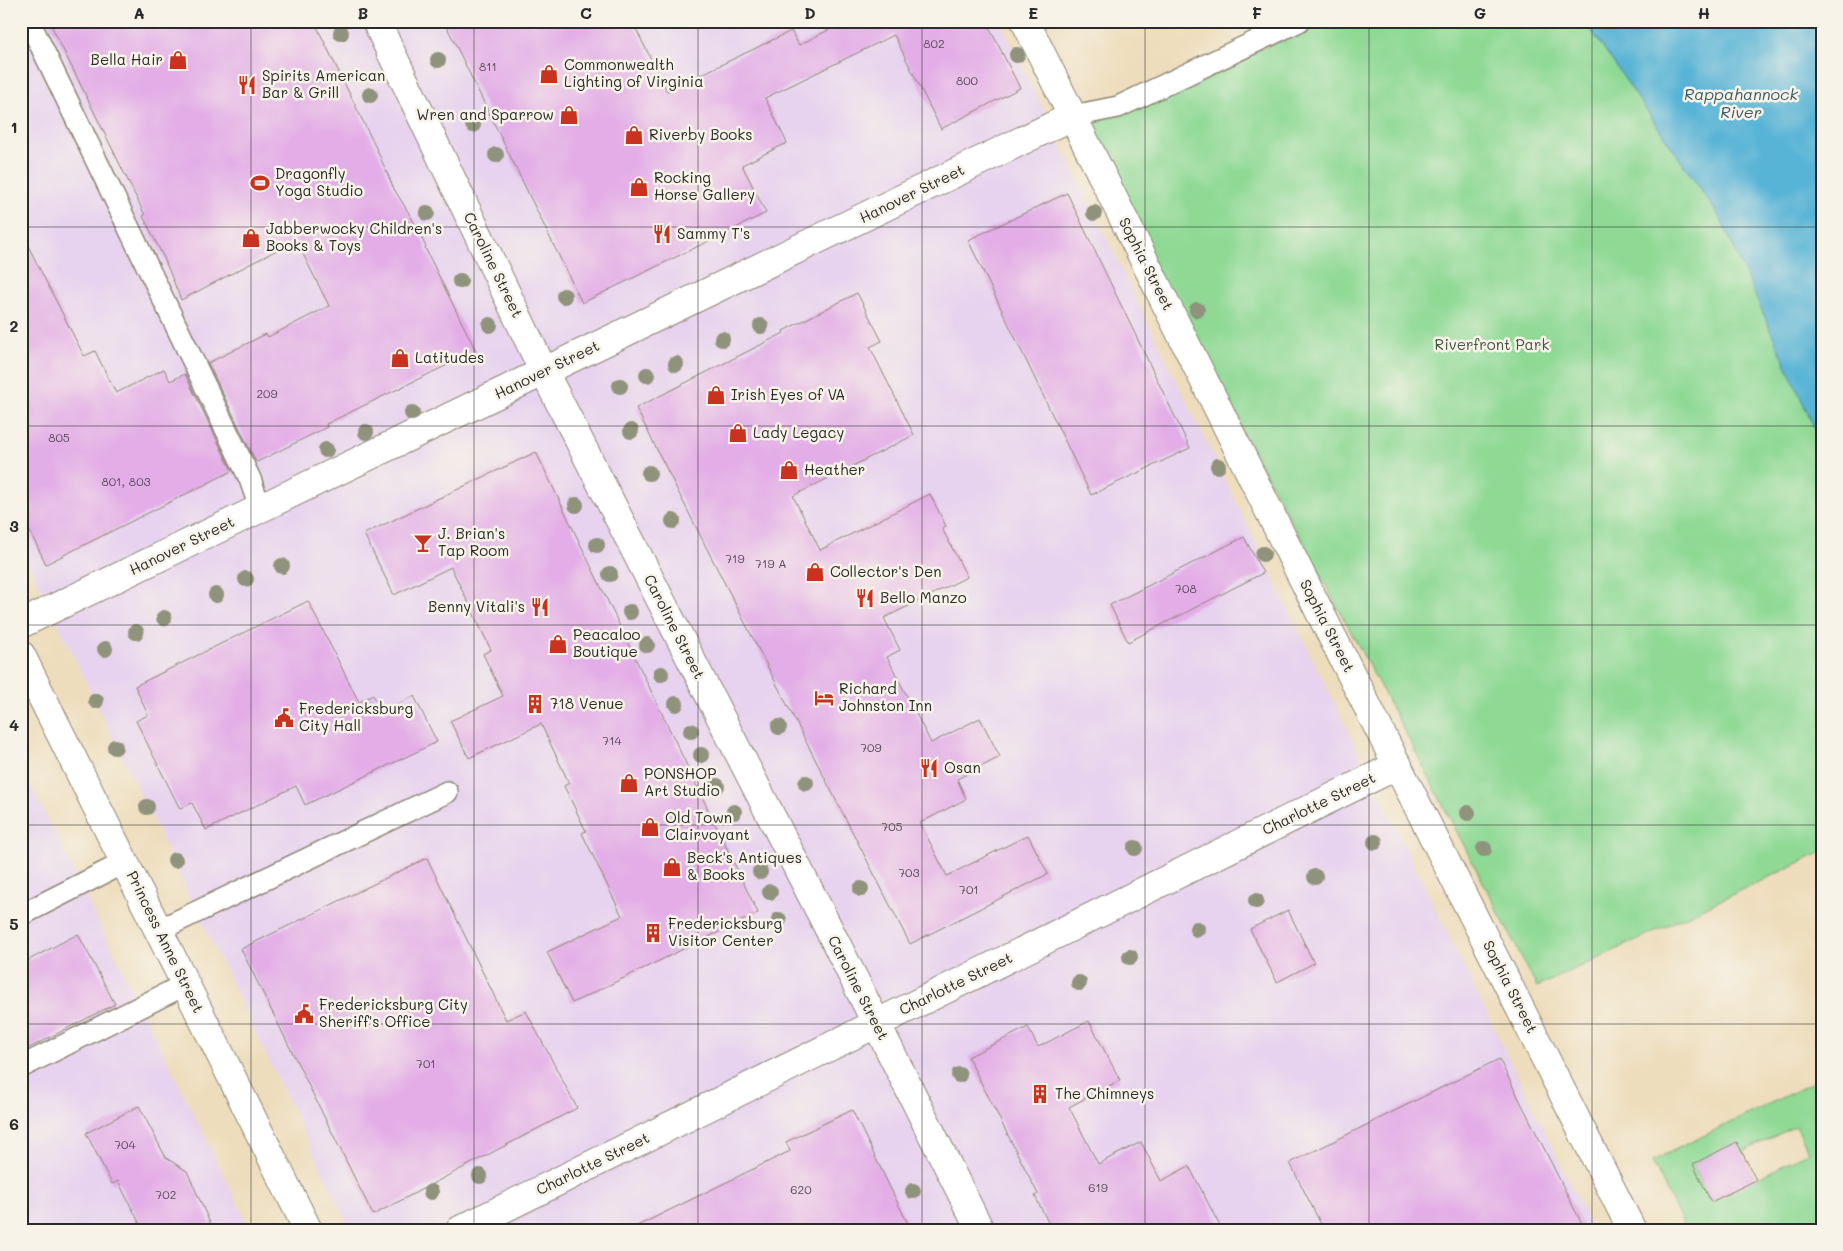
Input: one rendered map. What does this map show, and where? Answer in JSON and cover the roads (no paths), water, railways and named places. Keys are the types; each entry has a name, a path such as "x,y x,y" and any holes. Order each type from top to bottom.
{"main road":[{"name":"Caroline Street","path":"376,21 544,372 980,1230"},
{"name":"Sophia Street","path":"1025,21 1302,578 1632,1230"},
{"name":"Hanover Street","path":"21,624 1073,116"},
{"name":"Princess Anne Street","path":"21,654 308,1230"},
{"name":"Charlotte Street","path":"460,1230 1398,765"}],"lane":[{"path":"29,21 250,479 260,508"},
{"path":"1073,116 1118,107 1299,21"},
{"path":"159,930 447,792"},
{"path":"21,915 125,862"},
{"path":"21,1067 186,984"}],"water":[{"name":"Rappahannock River","path":"1585,21 1822,21 1822,445 1721,219"}],"place":[{"name":"Bella Hair","path":"178,60"},
{"name":"Commonwealth Lighting of Virginia","path":"549,74"},
{"name":"Spirits American Bar & Grill","path":"247,85"},
{"name":"Wren and Sparrow","path":"569,115"},
{"name":"Riverby Books","path":"634,135"},
{"name":"Dragonfly Yoga Studio","path":"260,183"},
{"name":"Rocking Horse Gallery","path":"639,187"},
{"name":"Sammy T's","path":"662,234"},
{"name":"Jabberwocky Children's Books & Toys","path":"251,238"},
{"name":"Latitudes","path":"400,358"},
{"name":"Irish Eyes of VA","path":"716,395"},
{"name":"Lady Legacy","path":"738,433"},
{"name":"Heather","path":"789,470"},
{"name":"J. Brian's Tap Room","path":"423,543"},
{"name":"Collector's Den","path":"815,572"},
{"name":"Bello Manzo","path":"865,598"},
{"name":"Benny Vitali's","path":"540,607"},
{"name":"Peacaloo Boutique","path":"558,644"},
{"name":"Richard Johnston Inn","path":"824,698"},
{"name":"718 Venue","path":"535,704"},
{"name":"Fredericksburg City Hall","path":"284,718"},
{"name":"Osan","path":"929,768"},
{"name":"PONSHOP Art Studio","path":"629,783"},
{"name":"Old Town Clairvoyant","path":"650,827"},
{"name":"Beck's Antiques & Books","path":"672,867"},
{"name":"Fredericksburg Visitor Center","path":"653,933"},
{"name":"Fredericksburg City Sheriff's Office","path":"304,1014"},
{"name":"The Chimneys","path":"1040,1094"}],"park label":[{"name":"Riverfront Park","path":"1492,345"}]}
